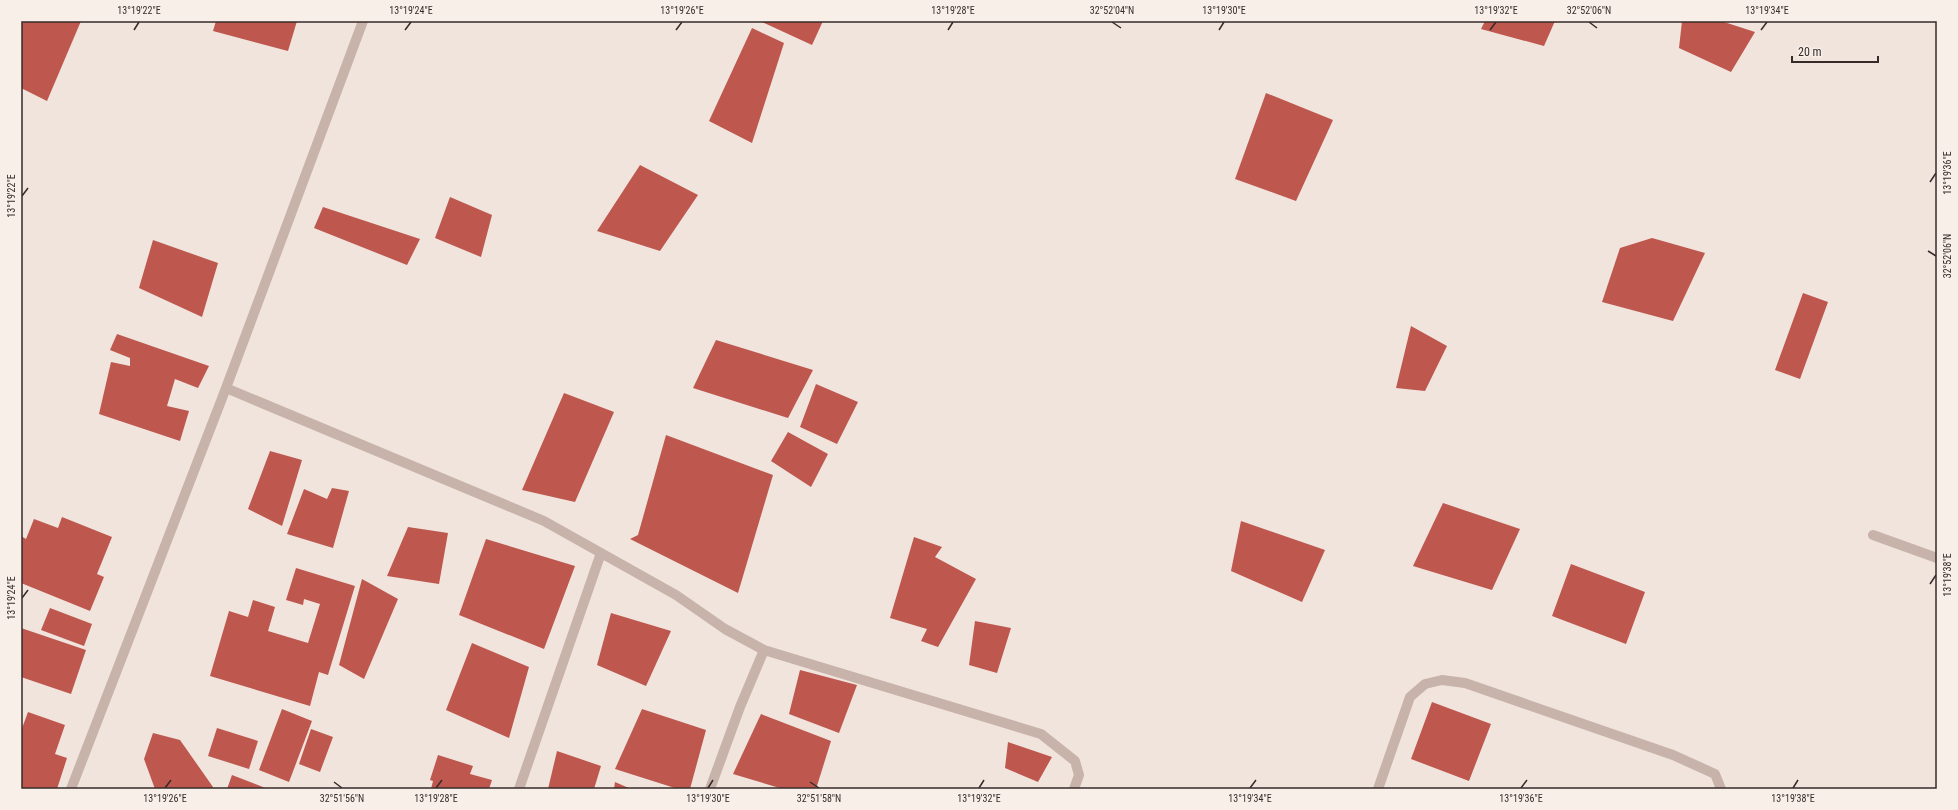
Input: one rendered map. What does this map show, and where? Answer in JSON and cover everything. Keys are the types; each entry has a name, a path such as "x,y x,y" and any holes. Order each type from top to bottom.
{"street":[{"path":"71,789 226,388 363,21"},
{"path":"226,388 544,521 676,595 725,628 764,650 1041,734 1075,761 1079,775 1074,789"},
{"path":"1873,535 1937,558"},
{"path":"519,789 601,554"},
{"path":"710,789 740,708 764,650"},
{"path":"1378,789 1410,697 1425,684 1442,680 1464,683 1673,754 1716,774 1721,789"}],"building":[{"path":"21,21 81,21 47,101 21,88"},
{"path":"216,21 297,21 288,51 213,31"},
{"path":"760,21 823,21 812,45"},
{"path":"1485,21 1555,21 1544,46 1481,29"},
{"path":"1682,21 1721,21 1755,32 1731,72 1679,48"},
{"path":"752,28 784,43 752,143 709,121"},
{"path":"1266,93 1333,120 1296,201 1235,179"},
{"path":"640,165 698,195 660,251 597,231"},
{"path":"450,197 492,215 481,257 435,238"},
{"path":"323,207 420,239 407,265 314,228"},
{"path":"1652,238 1705,253 1673,321 1602,302 1620,248"},
{"path":"153,240 218,263 202,317 139,288"},
{"path":"1803,293 1828,302 1800,379 1775,370"},
{"path":"1411,326 1447,346 1425,391 1396,388"},
{"path":"117,334 209,366 198,388 175,379 167,406 189,411 180,441 99,414 111,362 130,366 130,358 110,350"},
{"path":"716,340 813,370 788,418 693,388"},
{"path":"816,384 858,402 837,444 800,427"},
{"path":"564,393 614,412 575,502 522,490"},
{"path":"788,432 828,454 811,487 771,461"},
{"path":"666,435 773,475 738,593 630,539 638,535"},
{"path":"270,451 302,460 282,526 248,509"},
{"path":"332,488 349,491 333,548 287,534 304,489 327,499"},
{"path":"1443,503 1520,529 1492,590 1413,566"},
{"path":"62,517 112,537 97,574 104,577 90,611 21,583 21,536 26,539 34,519 58,528"},
{"path":"1241,521 1325,550 1302,602 1231,571"},
{"path":"408,527 448,533 439,584 387,576"},
{"path":"914,537 942,547 935,557 976,579 938,647 921,641 927,629 890,618"},
{"path":"486,539 575,566 544,649 459,615"},
{"path":"1571,564 1645,592 1626,644 1552,616"},
{"path":"296,568 355,586 328,675 319,672 310,706 210,676 229,611 248,617 253,600 275,607 268,631 308,643 320,604 304,599 303,605 286,600"},
{"path":"362,579 398,599 364,679 339,665"},
{"path":"50,608 92,624 84,646 41,630"},
{"path":"611,613 671,631 646,686 597,665"},
{"path":"975,621 1011,628 997,673 969,665"},
{"path":"21,628 86,650 71,694 21,677"},
{"path":"472,643 529,667 509,738 446,710"},
{"path":"800,670 857,685 839,733 789,714"},
{"path":"1432,702 1491,724 1469,781 1411,759"},
{"path":"282,709 312,721 289,782 259,770"},
{"path":"642,709 706,730 690,789 678,789 615,769"},
{"path":"28,712 65,725 55,754 67,758 57,789 21,789 21,731"},
{"path":"761,714 831,741 816,789 783,789 733,774"},
{"path":"217,728 258,741 249,769 208,756"},
{"path":"311,729 333,737 320,772 299,764"},
{"path":"153,733 180,740 213,789 155,789 144,759"},
{"path":"1008,742 1052,757 1038,782 1005,768"},
{"path":"557,751 601,766 594,789 548,789"},
{"path":"438,755 473,766 470,774 492,780 489,789 431,789 433,781 430,780"},
{"path":"232,775 268,789 227,789"},
{"path":"615,782 631,789 614,789"}]}
